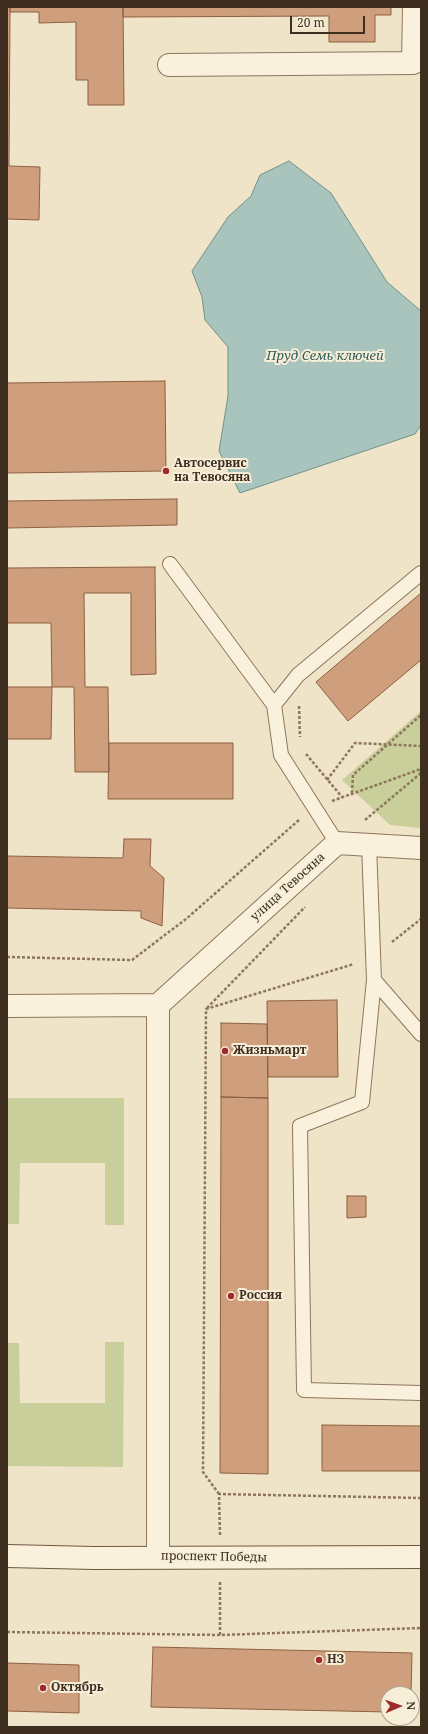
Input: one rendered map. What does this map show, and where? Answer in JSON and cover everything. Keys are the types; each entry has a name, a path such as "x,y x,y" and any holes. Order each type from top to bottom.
{"street":[{"path":"338,843 421,848"},
{"name":"улица Тевосяна","path":"158,1005 338,843"},
{"path":"7,1006 158,1005 158,1557"},
{"name":"проспект Победы","path":"7,1556 94,1558 421,1557"}],"lane":[{"path":"169,65 413,63 414,7"},
{"path":"170,564 274,705 281,756 338,843"},
{"path":"274,705 298,675 421,572"},
{"path":"369,844 374,980 362,1102 300,1126 304,1390 421,1393"},
{"path":"374,980 421,1034"}],"path":[{"path":"298,675 300,741"},
{"path":"352,793 353,775 421,715"},
{"path":"327,780 355,743 421,746"},
{"path":"305,753 342,797"},
{"path":"7,957 132,960 186,919 314,807 421,769"},
{"path":"338,843 421,773"},
{"path":"220,1635 221,1558 219,1494 202,1472 206,1009 305,907"},
{"path":"206,1009 373,958 421,919"},
{"path":"219,1494 421,1498"},
{"path":"7,1632 220,1635 421,1628"}],"green space":[{"path":"421,711 421,828 390,825 342,780"},
{"path":"7,1098 124,1098 124,1225 105,1225 105,1163 20,1163 19,1224 7,1224"},
{"path":"105,1342 124,1342 123,1467 7,1466 7,1343 19,1343 20,1403 105,1403"}],"water":[{"name":"Пруд Семь ключей","path":"289,161 331,193 387,282 421,311 421,425 415,434 240,493 219,451 228,396 228,347 205,320 202,297 192,271 228,217 251,196 260,175"}],"building":[{"path":"7,7 10,7 9,166 40,167 39,220 7,219"},
{"path":"10,7 123,7 124,105 88,105 88,80 76,80 76,22 39,23 39,12 10,12"},
{"path":"123,7 391,7 391,15 375,15 375,42 329,42 329,16 123,17"},
{"path":"165,381 166,471 7,473 7,383"},
{"path":"177,499 177,525 7,528 7,501"},
{"path":"155,567 156,674 131,675 131,593 84,593 85,687 108,687 109,772 75,772 74,687 52,687 51,623 7,623 7,568"},
{"path":"421,593 421,660 348,721 316,682"},
{"path":"7,687 52,687 51,739 7,739"},
{"path":"109,743 233,743 233,799 108,799"},
{"path":"124,839 151,839 150,866 164,878 162,926 141,918 141,911 7,908 7,856 123,858"},
{"path":"337,1000 338,1077 268,1077 267,1001"},
{"path":"221,1023 267,1024 268,1098 221,1097"},
{"path":"221,1097 268,1098 268,1474 220,1473"},
{"path":"347,1196 366,1196 366,1217 347,1218"},
{"path":"322,1425 421,1426 421,1471 322,1471"},
{"path":"153,1647 412,1653 411,1686 380,1686 380,1712 151,1707"},
{"name":"Октябрь","path":"7,1663 79,1665 79,1713 7,1711"}],"place":[{"name":"Автосервис на Тевосяна","path":"166,471"},
{"name":"Жизньмарт","path":"225,1051"},
{"name":"Россия","path":"231,1296"},
{"name":"НЗ","path":"319,1660"},
{"name":"Октябрь","path":"43,1688"}]}
